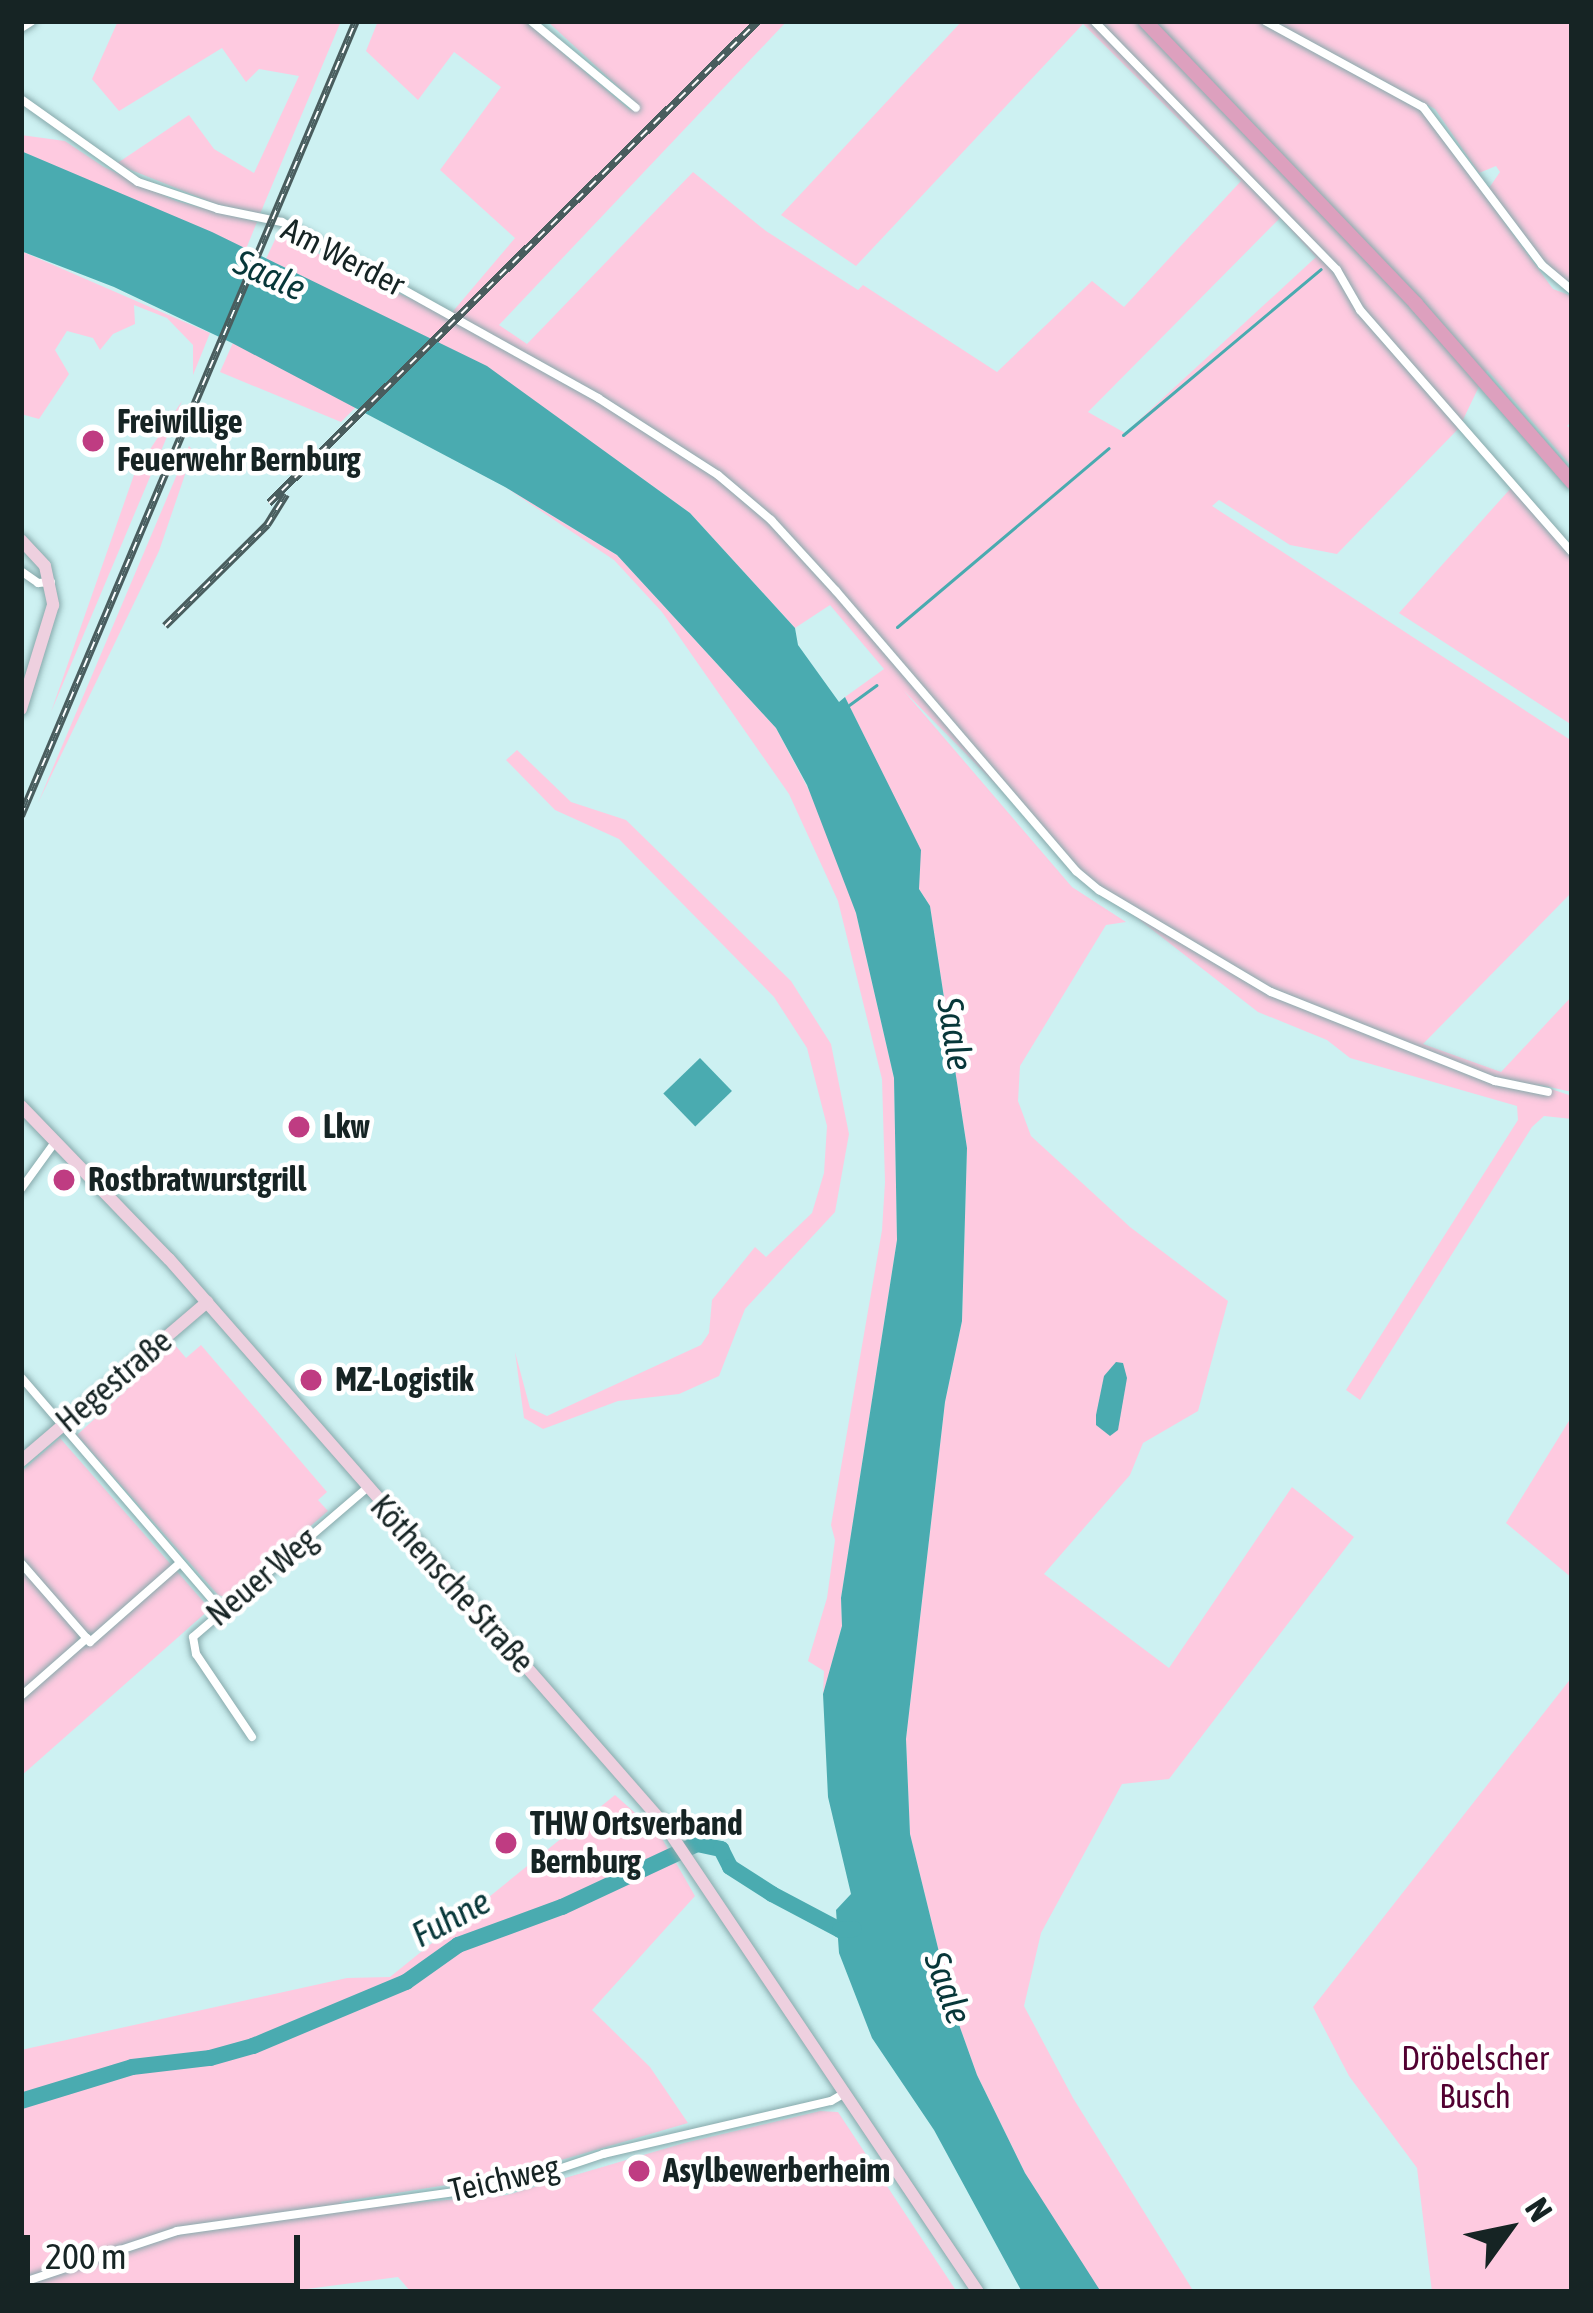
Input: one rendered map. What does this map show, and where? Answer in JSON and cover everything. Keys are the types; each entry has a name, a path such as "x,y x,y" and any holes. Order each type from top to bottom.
{"main road":[{"path":"1145,21 1416,304 1572,482"},
{"path":"21,540 43,563 51,582 52,614 21,709"},
{"name":"Köthensche Straße","path":"21,1106 207,1302 674,1835 978,2292"},
{"name":"Hegestraße","path":"21,1461 207,1302"}],"street":[{"path":"21,28 32,21"},
{"path":"531,21 636,108"},
{"path":"1094,21 1337,270 1360,310 1572,552"},
{"path":"1264,21 1423,107 1542,265 1572,290"},
{"name":"Am Werder","path":"21,99 138,182 218,209 282,222 535,362 718,475 771,520 1076,871 1099,890 1271,992 1495,1081 1548,1092"},
{"path":"21,571 38,584 51,582"},
{"path":"21,1189 56,1141"},
{"path":"21,1377 223,1612"},
{"name":"Neuer Weg","path":"252,1737 192,1643 197,1631 367,1488"},
{"path":"21,1562 90,1642 180,1563"},
{"path":"21,1696 87,1638"},
{"name":"Teichweg","path":"21,2283 177,2231 517,2183 603,2154 845,2093"}],"green space":[{"path":"118,21 341,21 260,214 216,204 116,164 189,115 214,149 254,173 299,76 259,69 246,82 222,48 119,111 92,79"},
{"path":"378,21 525,21 630,110 636,103 547,21 787,21 499,325 527,344 693,172 766,231 858,290 863,285 997,372 1092,281 1124,307 1241,181 1083,24 856,266 781,215 962,21 1260,21 1424,112 1553,289 1572,296 1572,421 1567,426 1572,429 1572,467 1487,370 1459,428 1337,554 1290,545 1219,500 1212,506 1572,741 1572,892 1423,1044 1501,1072 1572,996 1572,1092 1536,1084 1572,1096 1572,1119 1544,1116 1532,1127 1360,1400 1346,1390 1518,1120 1517,1106 1350,1058 1327,1040 1258,1012 1096,886 904,691 1072,887 1126,922 1106,925 1020,1066 1018,1101 1031,1136 1130,1227 1228,1301 1198,1411 1143,1443 1130,1475 1044,1574 1169,1668 1292,1487 1354,1537 1169,1779 1122,1784 1041,1933 1024,2006 1073,2098 1194,2292 1101,2292 1078,2260 1025,2173 977,2075 952,2005 910,1834 906,1739 945,1402 962,1321 967,1148 930,906 919,889 920,850 845,697 884,669 830,605 795,628 690,513 487,367 266,259 280,229 338,266 449,316 515,238 440,170 501,87 454,52 418,100 366,51","holes":["1280,218 1316,257 1125,433 1088,412"]},
{"path":"1272,21 1572,21 1572,283 1557,279 1489,188 1500,172 1496,166 1479,173 1435,109"},
{"path":"21,135 65,141 104,167 176,201 257,222 246,249 21,151"},
{"path":"21,251 210,333 193,375 193,345 167,318 134,305 135,324 113,334 100,350 93,338 67,331 55,350 69,374 39,419 21,414"},
{"path":"243,320 356,407 341,422 220,372"},
{"path":"182,401 51,712 135,472"},
{"path":"189,446 193,451 159,551 38,803"},
{"path":"505,487 617,555 776,728 821,813 856,913 894,1078 897,1240 841,1598 842,1626 823,1695 824,1671 808,1661 827,1598 835,1540 831,1525 882,1230 885,1182 882,1079 838,901 789,794 662,612 614,560"},
{"path":"1511,488 1572,557 1572,725 1399,613"},
{"path":"517,750 571,802 626,820 791,981 831,1044 849,1134 835,1212 745,1309 719,1376 679,1394 618,1401 543,1429 524,1418 515,1352 530,1408 547,1416 701,1345 709,1333 712,1300 755,1247 766,1257 812,1213 824,1173 827,1126 807,1048 774,997 619,839 555,810 506,760"},
{"path":"175,1345 186,1358 201,1345 327,1492 318,1500 328,1511 228,1598 218,1595 77,1435"},
{"path":"1572,1416 1572,1578 1506,1523"},
{"path":"60,1438 210,1609 21,1776 21,1472"},
{"name":"Dröbelscher Busch","path":"1572,1677 1572,2292 1432,2292 1417,2168 1349,2076 1313,2007"},
{"path":"615,1795 660,1835 695,1896 592,2010 650,2067 688,2123 510,2175 340,2202 349,2208 507,2195 684,2143 820,2111 838,2112 957,2292 411,2292 398,2277 284,2292 21,2292 21,2050 347,1978 390,1977"}],"water":[{"name":"Saale","path":"21,151 212,232 487,366 690,513 795,628 798,645 839,702 845,697 921,850 919,889 930,906 967,1148 962,1321 945,1402 906,1739 910,1834 952,2005 977,2075 1025,2173 1101,2292 1022,2292 934,2130 872,2038 839,1953 836,1910 851,1894 828,1797 823,1694 842,1626 841,1598 897,1240 894,1078 856,913 807,785 776,728 617,555 505,487 232,343 114,287 21,251"},
{"path":"700,1058 732,1091 695,1127 663,1093"},
{"path":"1116,1362 1123,1363 1127,1378 1118,1430 1110,1436 1096,1425 1096,1415 1104,1376"}],"waterway":[{"path":"1123,435 1321,269"},
{"path":"897,627 1109,448"},
{"path":"849,705 877,685"},
{"name":"Fuhne","path":"21,2101 132,2067 210,2058 253,2046 406,1982 458,1945 562,1907 697,1844 721,1849 730,1867 772,1894 840,1930 854,1929"}],"railway":[{"path":"21,816 356,21"},
{"path":"269,503 758,21"},
{"path":"165,626 267,525 286,494"}],"place":[{"name":"Freiwillige Feuerwehr Bernburg","path":"93,441"},
{"name":"Lkw","path":"299,1127"},
{"name":"Rostbratwurstgrill","path":"64,1180"},
{"name":"MZ-Logistik","path":"311,1380"},
{"name":"THW Ortsverband Bernburg","path":"506,1843"},
{"name":"Asylbewerberheim","path":"639,2171"}]}
